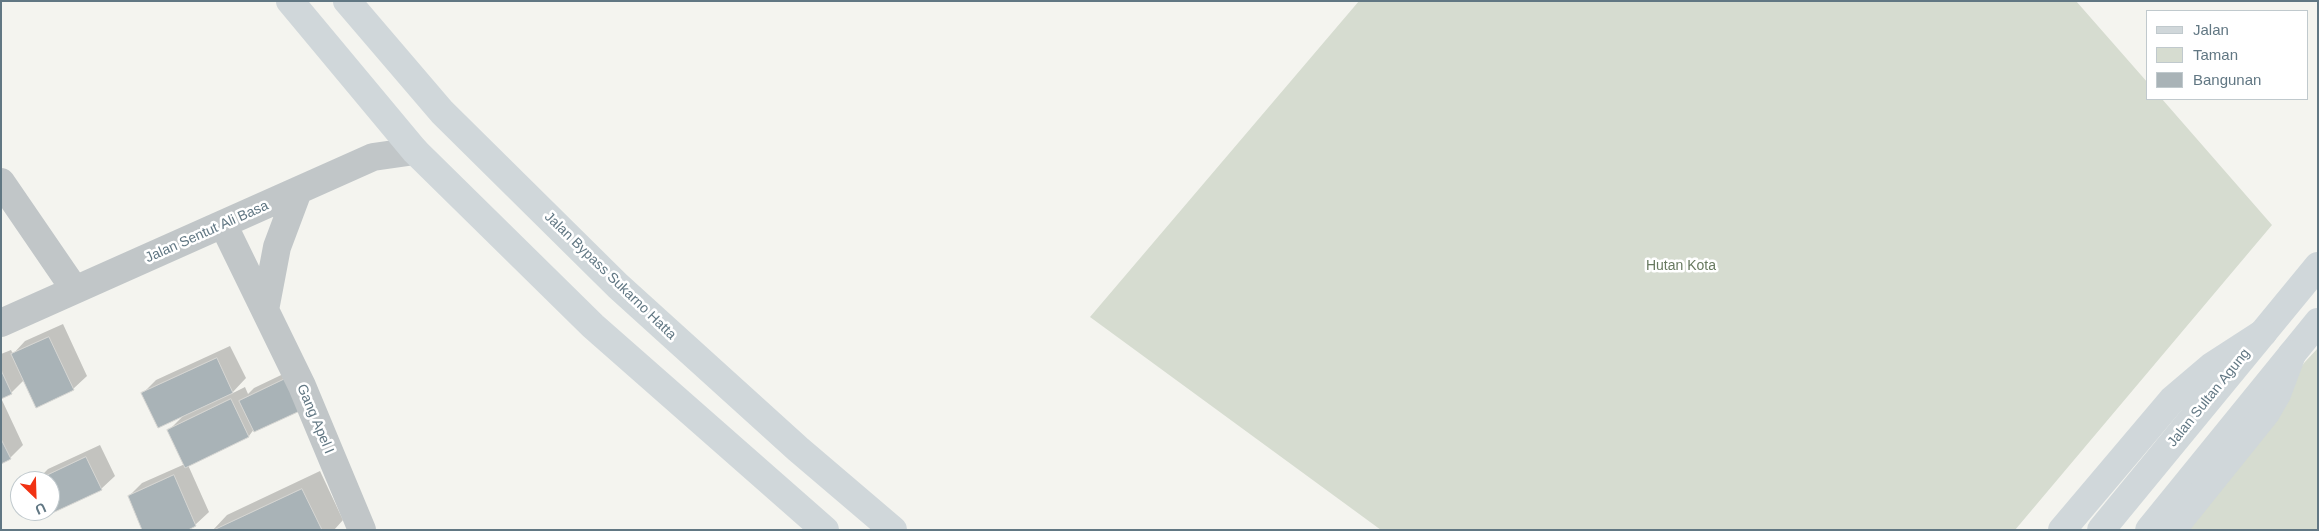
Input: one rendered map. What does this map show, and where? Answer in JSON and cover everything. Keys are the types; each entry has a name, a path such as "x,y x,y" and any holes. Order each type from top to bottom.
{"main road":[{"path":"290,1 415,151 593,326 825,530"},
{"name":"Jalan Bypass Sukarno Hatta","path":"346,1 442,112 618,286 798,449 893,530"},
{"name":"Jalan Sultan Agung","path":"2101,530 2318,266"},
{"path":"2149,530 2318,322"},
{"path":"2062,530 2172,400 2212,366 2263,333"},
{"path":"2172,530 2266,413 2292,354"}],"street":[{"name":"Jalan Sentut Ali Basa","path":"1,323 373,157 415,151"},
{"path":"1,182 75,290"},
{"path":"265,310 277,247 298,191"},
{"name":"Gang Apel I","path":"223,224 302,386 362,530"}],"green space":[{"name":"Hutan Kota","path":"1359,1 2076,1 2146,81 2146,100 2163,100 2272,225 2015,530 1381,530 1090,317"},
{"path":"2318,348 2318,530 2188,530 2304,363"}],"building":[{"path":"49,337 74,390 36,408 11,354"},
{"path":"217,358 233,393 158,428 141,393"},
{"path":"1,370 12,394 1,399"},
{"path":"287,378 302,410 254,432 239,401"},
{"path":"231,399 249,437 185,468 167,430"},
{"path":"1,439 11,459 1,464"},
{"path":"86,457 102,490 60,509 60,471 56,471"},
{"path":"174,475 196,526 188,530 142,530 128,496"},
{"path":"302,489 322,530 214,530"}]}
